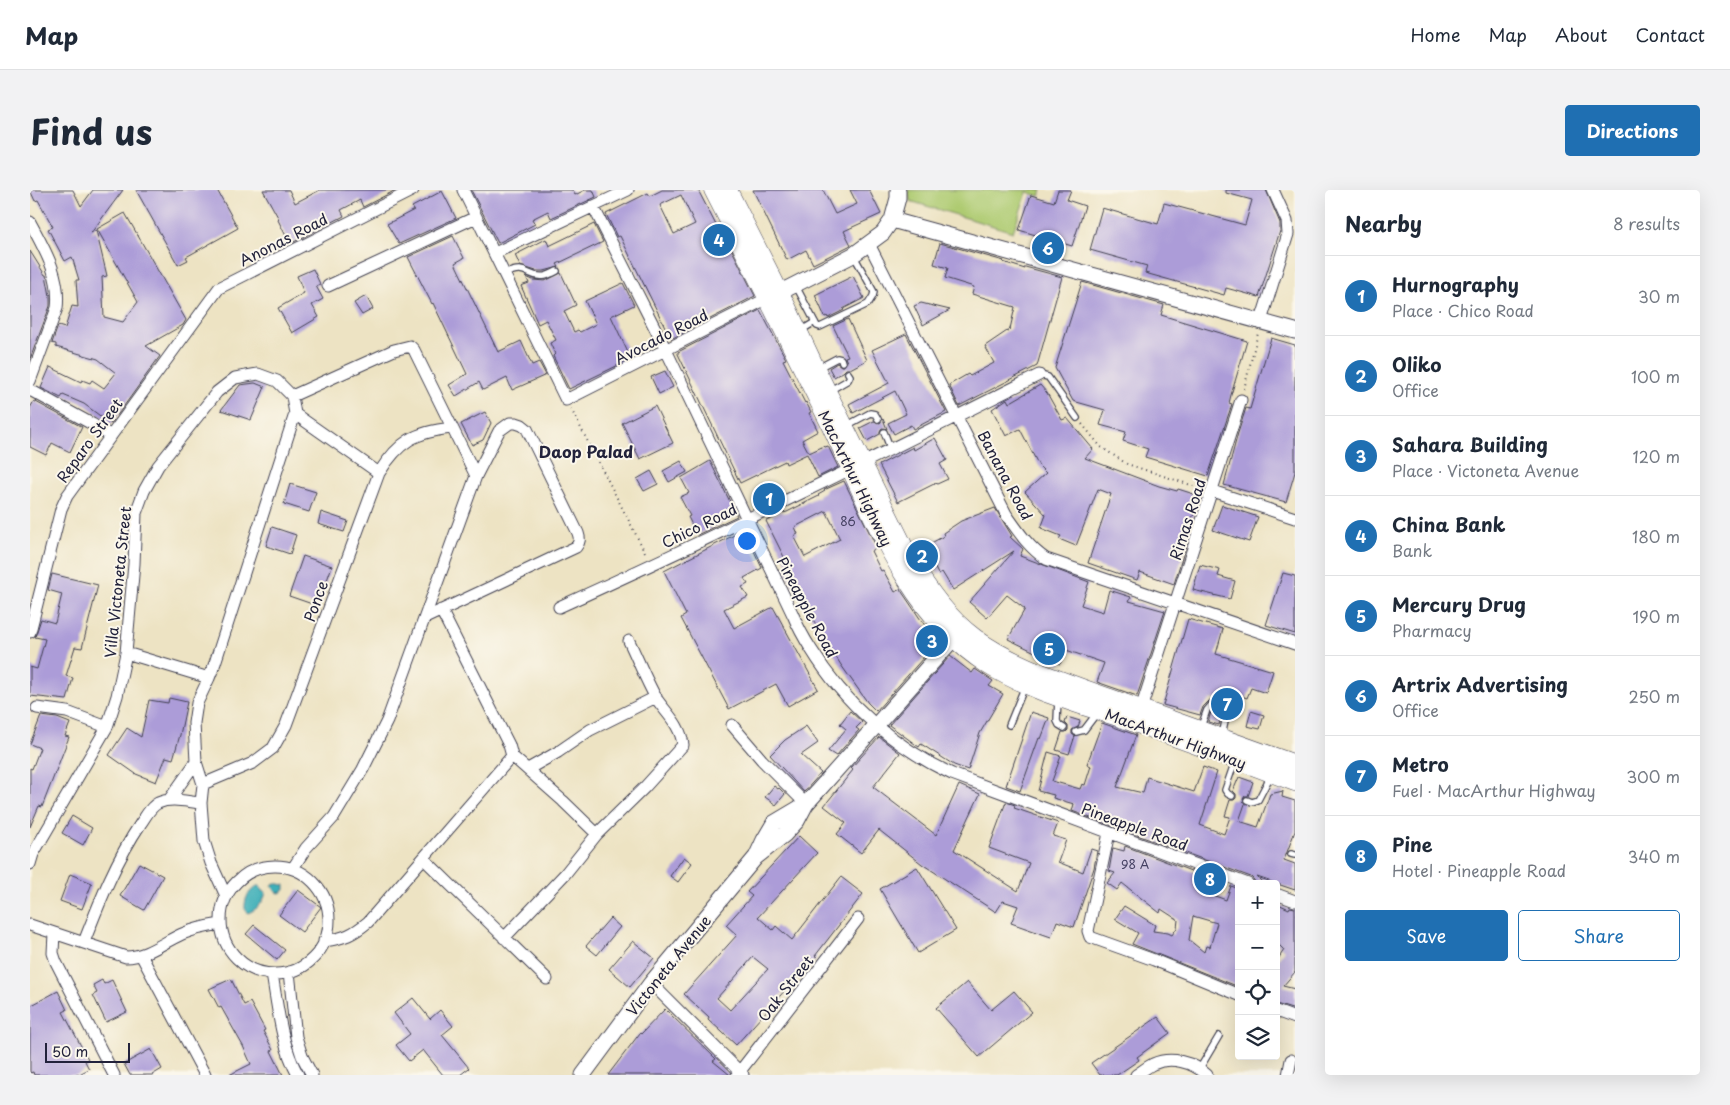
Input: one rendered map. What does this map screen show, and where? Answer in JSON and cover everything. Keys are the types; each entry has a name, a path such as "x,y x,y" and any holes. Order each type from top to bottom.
{"highway":[{"name":"MacArthur Highway","path":"713,190 781,292 857,467 916,570 958,633 988,665 1011,678 1099,711 1138,716 1200,730 1295,764"},
{"name":"MacArthur Highway","path":"728,190 781,292 816,369 845,426 857,467"},
{"name":"MacArthur Highway","path":"958,633 1020,663 1235,759 1295,782"}],"main road":[{"path":"781,292 853,254 883,233 892,220 898,198 898,190"},
{"path":"892,220 1295,331"},
{"name":"Victoneta Avenue","path":"583,1075 652,983 756,857 785,834 797,821 806,804 958,633"}],"street":[{"name":"Anonas Road","path":"219,288 413,190"},
{"path":"463,190 566,400"},
{"path":"495,253 628,190"},
{"path":"1261,321 1288,234 1287,221 1273,190"},
{"name":"Pineapple Road","path":"593,206 666,350 792,615 810,649 843,692 876,724 906,749 935,766 1237,880"},
{"path":"328,286 476,217"},
{"path":"30,222 54,269 58,299 58,308 30,381"},
{"name":"Banana Road","path":"869,244 958,416 1006,514 1038,554 1046,560 1295,644"},
{"name":"Reparo Street","path":"30,632 61,509 67,496 219,288"},
{"name":"Avocado Road","path":"566,400 781,292"},
{"path":"226,896 211,863 204,841 201,803 203,784 196,762 194,723 197,703 210,678 295,414 292,396 408,345 414,350 476,476"},
{"name":"Villa Victoneta Street","path":"30,864 33,854 107,727 126,653 134,564 136,513 144,491 158,466 217,392 235,378 258,374 277,381 292,396"},
{"name":"Chico Road","path":"559,607 857,467 1039,374"},
{"path":"30,390 110,436"},
{"name":"Rimas Road","path":"1138,716 1241,400"},
{"path":"295,414 378,472"},
{"path":"293,868 306,848 334,817 387,721 476,476 499,431 510,424 522,424 527,429 578,533 579,543 576,547 425,618"},
{"name":"Ponce","path":"203,784 253,763 273,748 286,725 378,472 390,454 410,439 430,430 452,428"},
{"path":"1212,491 1295,518"},
{"path":"441,610 509,745 512,756 597,834"},
{"path":"504,938 565,874 597,834 645,787 683,745 682,735 656,697 629,641"},
{"path":"126,653 210,678"},
{"path":"528,769 558,752 590,730 656,697"},
{"path":"37,708 67,712 107,727"},
{"path":"732,725 762,760 806,804"},
{"path":"324,941 344,938 368,922 512,756"},
{"path":"169,800 196,762"},
{"path":"84,942 108,882 129,841 150,808 169,800 201,803"},
{"path":"1109,833 1088,930 1090,937 1154,960 1235,993"},
{"path":"424,859 547,979"},
{"path":"267,866 293,868 302,872 316,884 326,899 330,917 327,935 319,952 306,964 289,972 272,974 253,970 237,959 225,943 220,924 221,909 226,896 236,881 251,871 267,866"},
{"path":"1280,895 1295,901"},
{"name":"Oak Street","path":"740,1074 858,919"},
{"path":"30,925 126,957 141,955 184,933 220,924"},
{"path":"54,933 53,953 56,962 114,1075"},
{"path":"141,955 205,1075"},
{"path":"289,972 296,1037 302,1056 312,1075"},
{"path":"272,974 283,1041 290,1061 298,1075"},
{"path":"652,983 740,1074"},
{"path":"1280,1012 1295,1018"},
{"path":"1136,1075 1153,1064 1172,1060 1204,1071"},
{"path":"1288,1075 1291,1060"}],"lane":[{"path":"781,292 815,322 817,326 823,326 868,304 874,292 853,254"},
{"path":"504,274 515,269 524,270 538,276 545,276 557,271"},
{"path":"799,331 815,322"},
{"path":"816,369 837,358 842,362"},
{"path":"827,392 848,380 850,376 848,373"},
{"path":"1039,374 1048,377 1078,418"},
{"path":"845,426 870,413 874,414 878,420"},
{"path":"884,432 891,450"},
{"path":"1009,725 1026,684"},
{"path":"1059,697 1057,721 1058,725 1064,728"},
{"path":"1200,730 1207,710 1213,703"},
{"path":"1221,738 1227,712 1226,707"},
{"path":"1076,732 1079,733 1084,730 1099,711"},
{"path":"1232,796 1225,790 1235,759"},
{"path":"1247,800 1252,802 1258,800 1272,773"},
{"path":"1204,1071 1220,1036"}],"path":[{"path":"1241,400 1261,321"},
{"path":"566,400 651,565"},
{"path":"1078,418 1101,446 1127,464 1212,491"}],"green space":[{"path":"908,190 1042,190 1040,196 1027,192 1013,232 910,201"}],"water":[{"path":"274,883 285,885 285,890 280,893 276,892 272,886"},
{"path":"257,886 260,886 262,891 266,892 265,896 258,907 248,913 245,909 246,899 249,893"}],"building":[{"path":"30,190 73,190 81,206 93,190 123,190 91,233 96,230 107,276 102,277 104,317 123,322 138,302 97,229 125,213 186,320 183,325 146,346 160,356 111,424 84,404 63,395 61,398 41,388 50,367 81,382 82,380 90,383 92,380 104,388 116,373 98,359 56,347 56,344 52,343 58,326 65,328 72,306 78,307 76,280 79,280 72,257 65,261 48,229 53,227 38,200 35,201"},
{"path":"136,190 217,190 238,228 186,257 188,260 178,265"},
{"path":"263,190 289,190 295,203 320,190 396,190 363,207 360,200 341,210 344,216 290,244"},
{"path":"471,190 572,190 575,195 585,190 593,190 596,197 551,218 548,211 532,219 535,224 498,243"},
{"path":"662,190 698,190 718,229 721,228 755,296 671,339 620,236 617,237 606,214 648,193 650,196","holes":["681,195 695,224 674,234 660,205"]},
{"path":"753,190 823,190 835,214 857,204 850,190 869,190 881,214 844,231 851,245 813,264 806,250 787,260"},
{"path":"1058,190 1071,190 1067,200 1085,206 1072,246 1019,230 1031,195 1054,202"},
{"path":"1226,190 1266,190 1280,223 1280,231 1259,297 1226,288 1224,295 1145,273 1147,266 1090,250 1102,208 1158,224 1164,203 1245,225 1252,200 1226,193"},
{"path":"442,191 456,218 399,244 387,224 414,210 412,207"},
{"path":"594,224 603,242 557,264 559,267 536,271 520,266 515,255 546,239 549,246"},
{"path":"453,236 464,258 455,263 498,352 521,341 532,365 539,362 546,375 512,390 507,378 483,390 479,382 456,396 449,385 467,374 433,303 408,257"},
{"path":"940,243 1004,261 1025,269 1025,267 1062,277 1037,366 959,406 949,385 968,374 970,376 994,363 985,346 1010,329 1015,307 972,294 974,287 945,278 948,268 934,264"},
{"path":"30,251 46,275 50,306 30,359"},
{"path":"313,269 320,284 316,286 323,299 312,305 319,317 292,333 278,308 304,293 297,276"},
{"path":"561,273 576,305 564,311 574,332 578,330 580,332 596,324 585,301 623,283 634,305 611,316 631,359 569,389 553,356 555,354 550,343 556,340 546,320 538,324 521,286 529,283 526,277 545,281"},
{"path":"853,276 864,298 828,318 827,316 825,317 815,295"},
{"path":"1082,282 1164,305 1161,315 1247,341 1229,403 1232,404 1208,476 1145,457 1148,449 1123,441 1126,432 1100,425 1105,410 1073,401 1055,368"},
{"path":"366,296 373,309 362,315 354,303"},
{"path":"921,303 950,310 923,325 914,306"},
{"path":"760,310 786,359 783,360 811,412 809,413 818,431 802,440 809,453 828,446 838,467 818,477 807,454 786,464 785,461 740,483 678,354 678,352"},
{"path":"848,319 867,360 850,369 846,369 834,377 829,368 837,363 844,366 847,362 845,357 848,356 833,326"},
{"path":"906,334 946,412 913,429 911,425 894,434 888,423 906,414 895,391 853,413 849,404 889,383 872,350"},
{"path":"1271,338 1295,345 1295,472 1286,502 1224,485 1238,433 1246,408 1250,409"},
{"path":"665,371 673,387 659,394 651,377"},
{"path":"255,383 265,387 251,420 221,410 240,385"},
{"path":"1040,385 1047,393 1062,420 1067,418 1093,449 1085,458 1159,486 1177,491 1178,489 1200,496 1174,584 1140,572 1137,580 1088,563 1111,494 1098,489 1076,546 1059,539 1061,536 1041,528 1046,515 1025,492 1046,473 1039,466 1020,429 1006,436 992,409 1007,399 1009,403"},
{"path":"34,401 82,427 70,452 52,443 46,455 30,447 30,408"},
{"path":"655,406 673,443 640,459 622,423"},
{"path":"485,412 491,423 483,440 472,445 461,424"},
{"path":"883,419 887,429 882,428 880,434 867,441 860,428 874,421 880,423"},
{"path":"935,438 947,460 940,464 948,479 898,502 879,465 913,447 914,450"},
{"path":"681,461 687,472 669,482 663,471"},
{"path":"710,461 737,516 697,535 680,497 689,493 681,478"},
{"path":"651,471 658,484 644,491 637,479"},
{"path":"844,481 877,548 871,551 881,571 883,570 895,592 900,589 923,623 940,639 876,711 868,703 841,665 793,587 784,567 788,565 766,521 774,518 772,515 782,511 783,513 787,512 819,496 824,490","holes":["826,511 840,539 805,557 794,536 798,534 795,527"]},
{"path":"290,484 316,492 309,512 284,504"},
{"path":"773,493 775,498 765,502 763,498"},
{"path":"1222,505 1258,517 1249,542 1213,530"},
{"path":"995,508 1012,536 1010,537 1023,549 1020,556 1089,582 1081,605 1103,612 1109,590 1131,597 1129,601 1165,611 1137,696 1097,682 1104,663 1066,650 1060,664 1008,639 1025,609 1007,595 987,618 969,602 1014,551 953,590 942,572 938,574 924,547 944,536 943,533 961,521"},
{"path":"321,512 348,521 344,532 318,524"},
{"path":"272,527 296,535 290,554 266,546"},
{"path":"744,530 762,568 744,578 748,584 742,587 748,597 724,609 734,628 773,607 818,689 788,706 776,684 729,709 681,618 686,615 664,571"},
{"path":"303,556 332,566 318,606 289,596"},
{"path":"1200,565 1220,570 1218,576 1235,581 1230,599 1193,590"},
{"path":"1283,573 1295,576 1295,634 1266,625"},
{"path":"52,574 98,585 82,648 75,647 66,676 73,678 67,700 30,696 30,667 37,669 45,639 35,637 41,619 55,623 62,594 48,590"},
{"path":"1188,619 1223,629 1216,654 1273,671 1266,693 1251,688 1247,698 1230,692 1227,702 1221,706 1222,712 1219,725 1208,722 1211,712 1217,704 1217,701 1214,699 1210,700 1203,707 1200,715 1163,705"},
{"path":"950,656 972,673 975,669 993,681 989,686 1003,694 980,733 968,770 954,765 921,744 919,747 889,725"},
{"path":"169,698 187,702 173,759 166,757 156,782 136,774 109,755 127,728 141,737 149,700 168,703"},
{"path":"850,711 862,722 856,728 859,730 836,756 828,751 846,729 840,724"},
{"path":"1251,711 1264,715 1260,729 1247,726"},
{"path":"1031,712 1049,718 1041,739 1039,738 1020,791 1006,786"},
{"path":"41,716 57,718 70,723 65,736 69,737 42,807 39,806 30,827 30,768 32,769 40,748 30,744"},
{"path":"1067,717 1080,721 1078,727 1072,730 1072,734 1075,736 1069,754 1056,750 1062,732 1068,730 1068,726 1065,723"},
{"path":"1102,723 1136,735 1117,787 1143,793 1147,777 1194,792 1203,767 1217,772 1200,825 1224,834 1230,817 1225,816 1230,800 1236,798 1236,794 1233,791 1239,777 1253,782 1248,796 1245,796 1243,799 1245,804 1239,821 1258,827 1270,794 1283,791 1282,797 1295,801 1295,831 1284,860 1295,864 1295,890 1280,885 1280,880 1266,880 1257,877 1260,880 1254,880 1251,877 1072,811 1074,804 1053,798 1054,795 1038,791 1048,752 1061,756 1052,781 1080,789 1082,784 1085,785 1091,766 1087,764"},
{"path":"806,726 818,743 801,755 821,773 804,792 770,755 785,740"},
{"path":"879,737 900,753 873,787 936,835 959,785 980,794 954,850 1018,891 1029,863 989,848 1006,802 1015,805 1014,808 1058,823 1053,836 1066,840 1058,862 1083,872 1091,849 1097,851 1094,868 1074,927 1057,921 1051,937 1011,923 1018,906 1003,901 996,912 922,864 879,830 861,853 837,834 846,823 824,806 853,770 851,768"},
{"path":"774,786 785,794 776,805 765,797"},
{"path":"72,816 92,828 83,845 62,833"},
{"path":"799,836 817,853 758,917 773,930 776,926 792,940 841,877 863,894 815,956 817,957 807,970 805,968 736,1045 684,994 737,935 726,925 752,896 747,892","holes":["753,957 768,969 730,1010 717,998"]},
{"path":"1125,846 1212,879 1207,893 1226,900 1231,886 1235,888 1235,985 1132,944 1138,933 1115,919 1124,906 1155,925 1153,931 1172,935 1177,928 1178,920 1161,909 1160,913 1122,883 1117,890 1107,883 1115,873 1109,871 1113,848 1124,851","holes":["1193,916 1217,923 1210,947 1206,946 1204,952 1189,940"]},
{"path":"684,857 692,863 678,882 670,876"},
{"path":"139,863 163,876 144,910 120,896"},
{"path":"917,867 956,930 918,953 880,889"},
{"path":"70,874 92,883 82,909 60,901"},
{"path":"298,890 321,907 302,932 279,915"},
{"path":"1280,905 1289,909 1290,907 1295,908 1295,972 1283,986 1295,989 1295,1010 1280,1005 1280,956 1284,950 1280,946"},
{"path":"610,918 620,927 597,955 586,946"},
{"path":"254,925 285,950 277,960 246,934"},
{"path":"633,941 654,958 630,987 609,969"},
{"path":"231,979 244,1005 250,1002 265,1030 263,1031 273,1050 271,1051 283,1075 229,1075 251,1064 243,1046 209,989"},
{"path":"102,980 104,984 112,980 127,1012 106,1022 93,995 97,993 93,985"},
{"path":"967,982 991,1010 1014,991 1032,1012 979,1057 936,1008"},
{"path":"58,991 67,1010 63,1012 88,1059 85,1061 89,1069 77,1075 34,1075 33,1072 30,1073 30,1006"},
{"path":"413,998 430,1019 440,1010 453,1026 442,1035 469,1068 460,1075 443,1075 423,1050 409,1061 396,1045 410,1034 394,1013"},
{"path":"665,1009 716,1059 713,1061 730,1075 608,1075 640,1033"},
{"path":"1158,1017 1170,1033 1137,1057 1139,1060 1117,1075 1100,1075 1091,1063"},
{"path":"151,1049 162,1069 152,1075 130,1075 124,1064"}],"place":[{"name":"China Bank","path":"719,240"},
{"name":"Artrix Advertising","path":"1048,248"},
{"name":"Hurnography","path":"769,499"},
{"name":"Oliko","path":"922,556"},
{"name":"Sahara Building","path":"932,641"},
{"name":"Mercury Drug","path":"1049,649"},
{"name":"Metro","path":"1227,704"},
{"name":"Pine","path":"1210,879"}],"district":[{"name":"Daop Palad","path":"586,451"}]}
